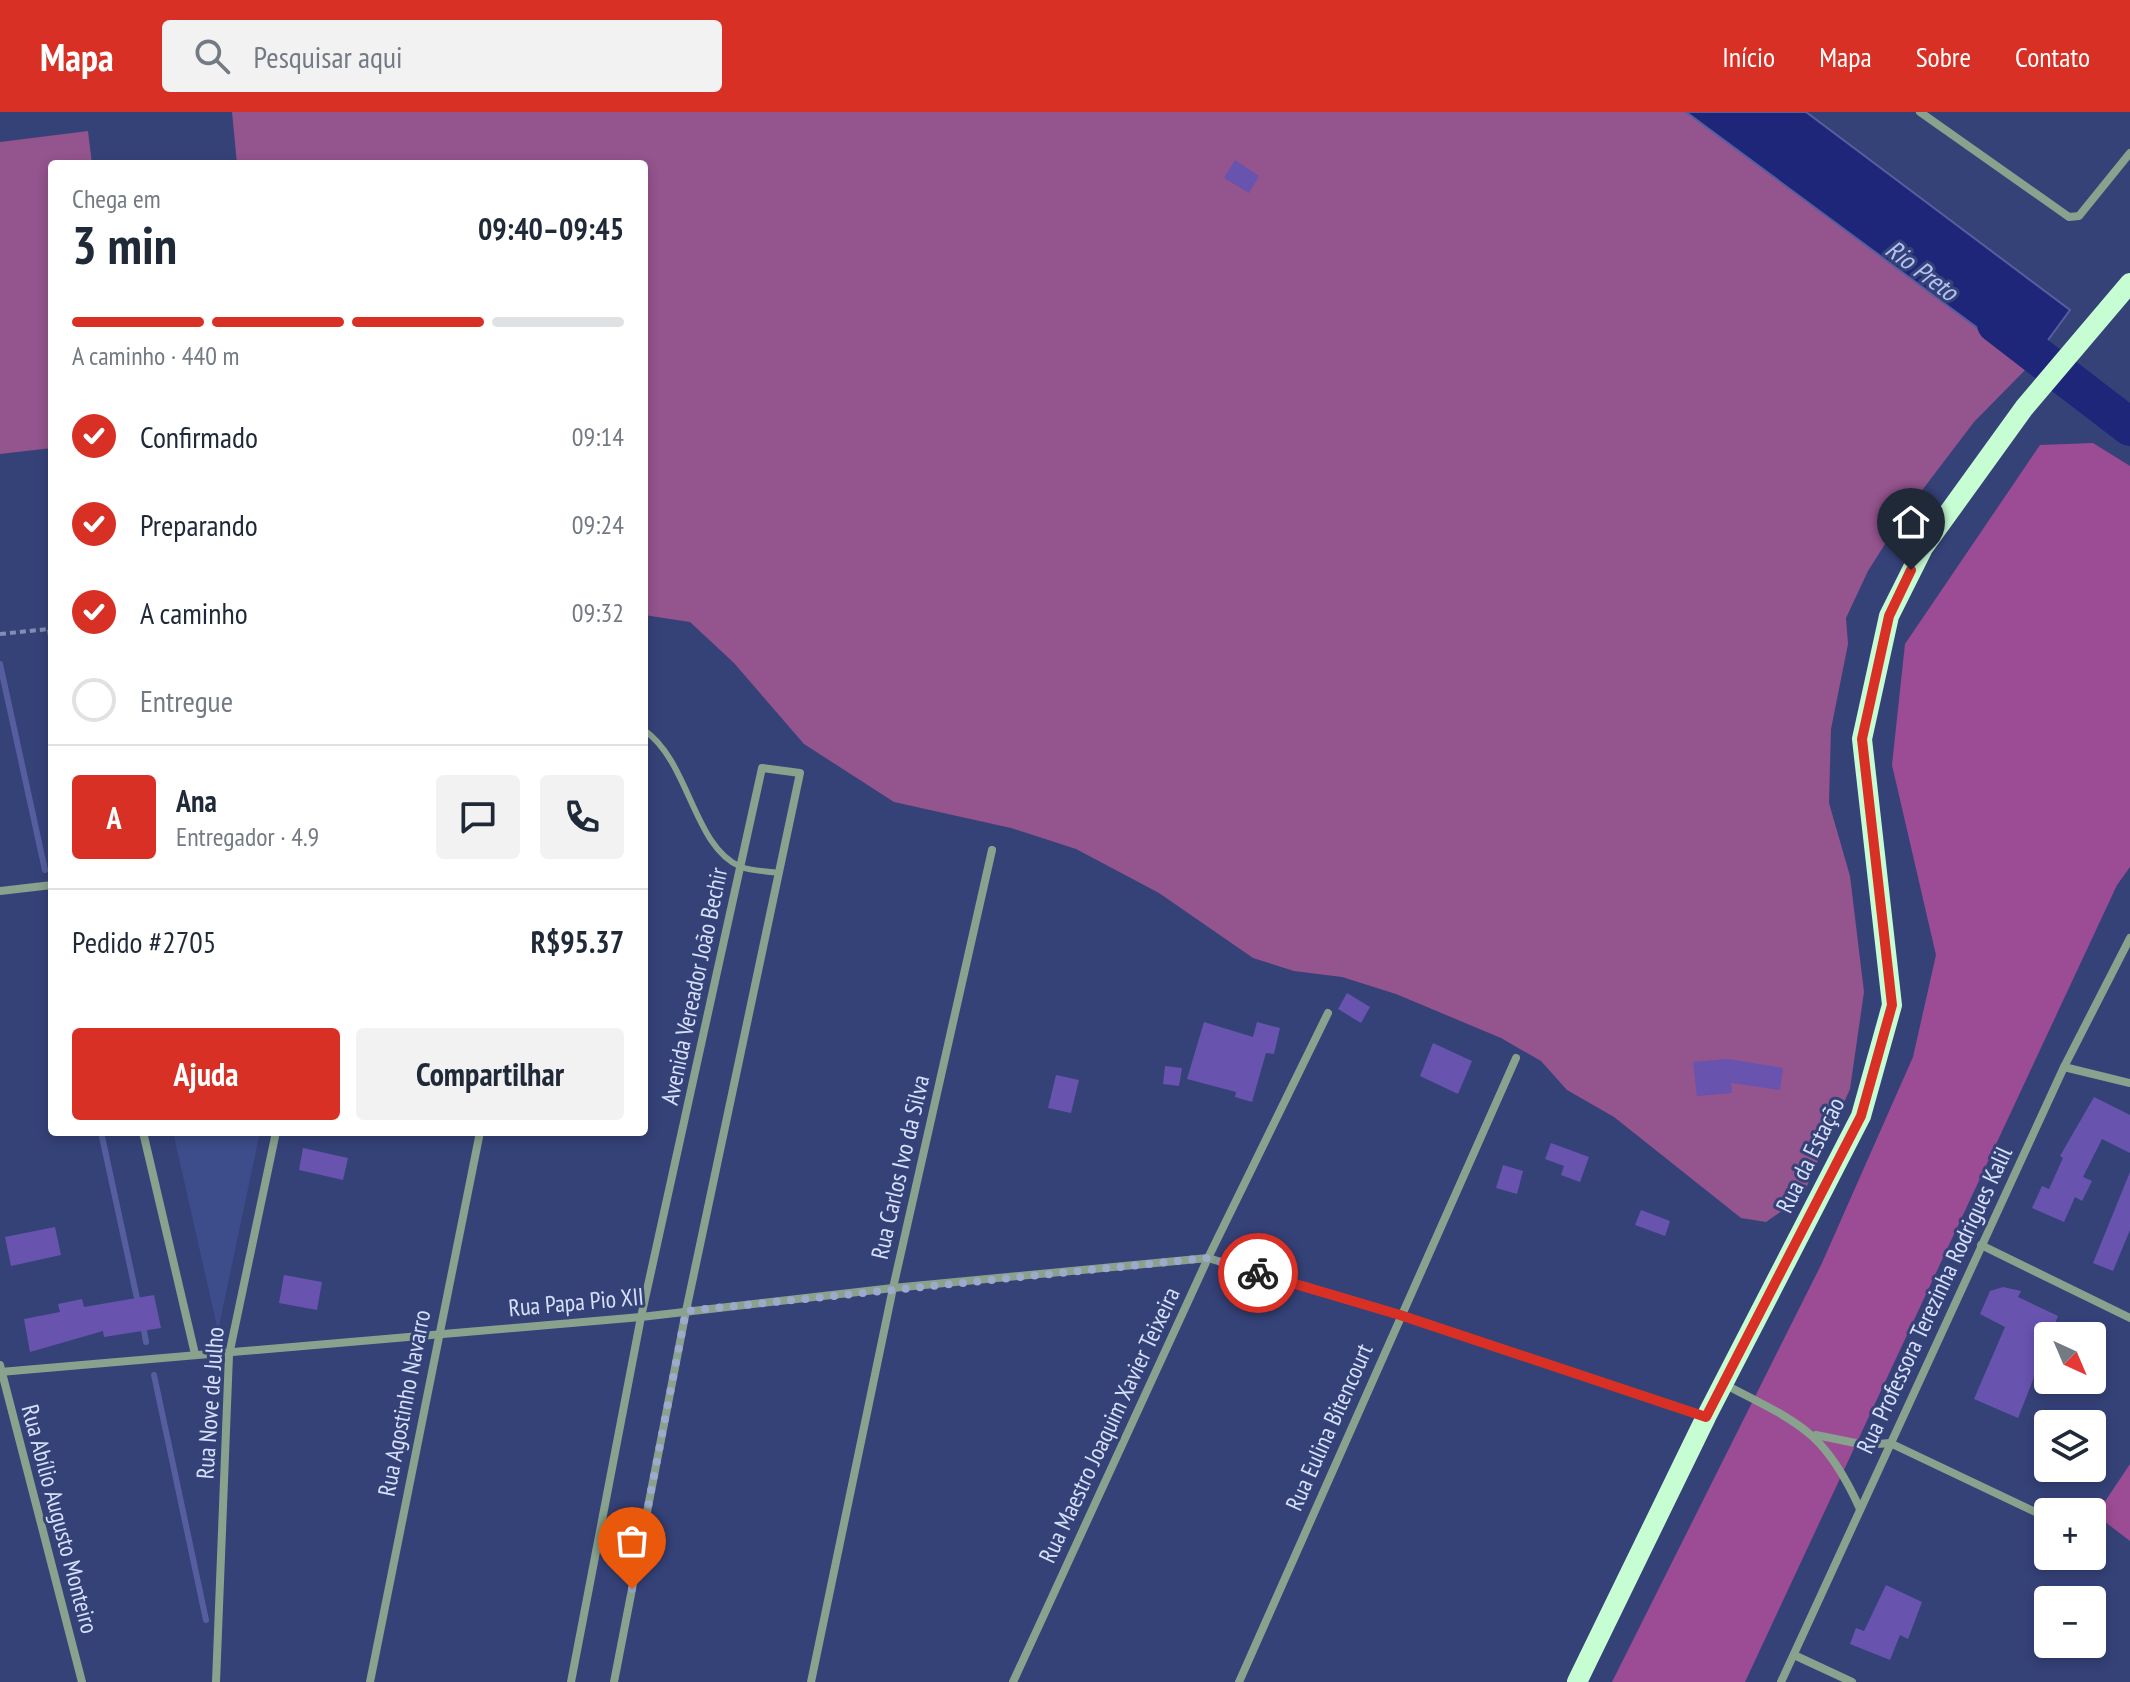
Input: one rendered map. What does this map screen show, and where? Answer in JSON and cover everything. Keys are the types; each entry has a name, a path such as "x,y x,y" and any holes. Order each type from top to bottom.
{"main road":[{"name":"Rua da Estação","path":"1577,1682 1723,1383 1861,1116 1892,1005 1862,739 1889,616 1923,548 2024,408 2130,283"}],"street":[{"path":"1920,112 2062,215 2079,216 2130,153"},
{"name":"Avenida Vereador João Bechir","path":"571,1682 641,1317 762,768 800,773 779,873"},
{"name":"Rua Carlos Ivo da Silva","path":"811,1682 893,1288 992,850"},
{"path":"614,1682 686,1311 779,873"},
{"path":"0,891 48,885"},
{"name":"Rua Professora Terezinha Rodrigues Kalil","path":"1781,1682 2064,1067 2130,938"},
{"name":"Rua Maestro Joaquim Xavier Teixeira","path":"1013,1682 1208,1258 1328,1013"},
{"name":"Rua Eulina Bitencourt","path":"1239,1682 1516,1058"},
{"path":"2064,1067 2130,1083"},
{"path":"144,1136 195,1354"},
{"name":"Rua Nove de Julho","path":"216,1682 229,1355 275,1136"},
{"name":"Rua Agostinho Navarro","path":"370,1682 479,1136"},
{"path":"1981,1245 2130,1318"},
{"name":"Rua Papa Pio XII","path":"0,1370 195,1354 229,1355 438,1333 641,1317 893,1288 1208,1258 1400,1315 1706,1417"},
{"name":"Rua Abílio Augusto Monteiro","path":"0,1370 82,1682"},
{"path":"1723,1383 1816,1435 1865,1445 1890,1443 2034,1511"},
{"path":"1816,1435 1843,1470 1860,1509"},
{"path":"1794,1655 1852,1682"}],"lane":[{"path":"648,734 675,762 705,828 719,849 740,866 779,873"}],"path":[{"path":"0,634 48,629"}],"shaded area":[{"path":"232,112 1686,112 2029,366 1974,422 1904,514 1868,571 1846,618 1848,644 1831,729 1829,803 1850,876 1864,992 1850,1089 1802,1197 1766,1222 1741,1218 1614,1117 1567,1090 1541,1061 1501,1038 1396,994 1342,977 1294,971 1253,958 1159,893 1076,849 1011,828 894,802 804,744 734,663 690,622 648,616 648,160 237,160"},
{"path":"88,131 92,160 48,160 48,448 0,454 0,142"},
{"path":"2093,443 2130,466 2130,867 2117,885 1745,1682 1612,1682 1822,1263 1913,1057 1936,955 1892,765 1905,644 2040,445"},
{"path":"174,1136 259,1136 218,1331"},
{"path":"2130,1464 2130,1541 2106,1523 2106,1500"}],"water":[{"path":"1686,112 1806,112 2070,310 2029,366"}],"building":[{"path":"1235,160 1259,176 1249,193 1224,178"},
{"path":"1347,993 1370,1007 1361,1023 1338,1009"},
{"path":"1204,1022 1253,1037 1257,1022 1280,1028 1274,1054 1266,1053 1252,1102 1235,1097 1236,1092 1187,1079"},
{"path":"1433,1043 1472,1061 1458,1094 1420,1076"},
{"path":"1728,1059 1783,1068 1780,1090 1731,1083 1732,1093 1697,1096 1693,1062"},
{"path":"1165,1066 1182,1068 1179,1086 1163,1084"},
{"path":"1056,1075 1079,1080 1071,1113 1048,1108"},
{"path":"2094,1097 2130,1115 2130,1153 2102,1139 2083,1177 2092,1181 2082,1201 2075,1197 2064,1222 2032,1208 2042,1186 2049,1189 2063,1158 2060,1156"},
{"path":"1551,1143 1589,1157 1580,1182 1561,1175 1564,1166 1545,1159"},
{"path":"303,1148 348,1158 343,1180 299,1170"},
{"path":"1503,1165 1523,1171 1517,1194 1496,1188"},
{"path":"2130,1172 2130,1230 2113,1271 2093,1263"},
{"path":"1641,1210 1670,1221 1665,1236 1635,1225"},
{"path":"55,1227 61,1255 11,1266 5,1237"},
{"path":"284,1275 322,1282 317,1310 279,1303"},
{"path":"2003,1287 2021,1291 2018,1297 2058,1316 2056,1322 2034,1322 2034,1377 2018,1418 1974,1399 2005,1327 1980,1314 1990,1291"},
{"path":"154,1295 161,1328 104,1337 103,1331 30,1352 24,1319 60,1312 58,1304 82,1299 84,1307"},
{"path":"1886,1585 1922,1602 1908,1639 1900,1635 1890,1660 1850,1644 1856,1628 1864,1631"}],"waterway":[{"name":"Rio Preto","path":"1996,324 2130,427"},
{"path":"0,664 45,870"},
{"path":"102,1136 138,1303"},
{"path":"143,1325 146,1342"},
{"path":"154,1375 206,1620"}],"way so far":[{"path":"632,1589 686,1311 1208,1258 1258,1273"}],"route":[{"path":"1258,1273 1400,1315 1706,1417 1861,1116 1892,1005 1862,739 1889,616 1911,570"}]}
